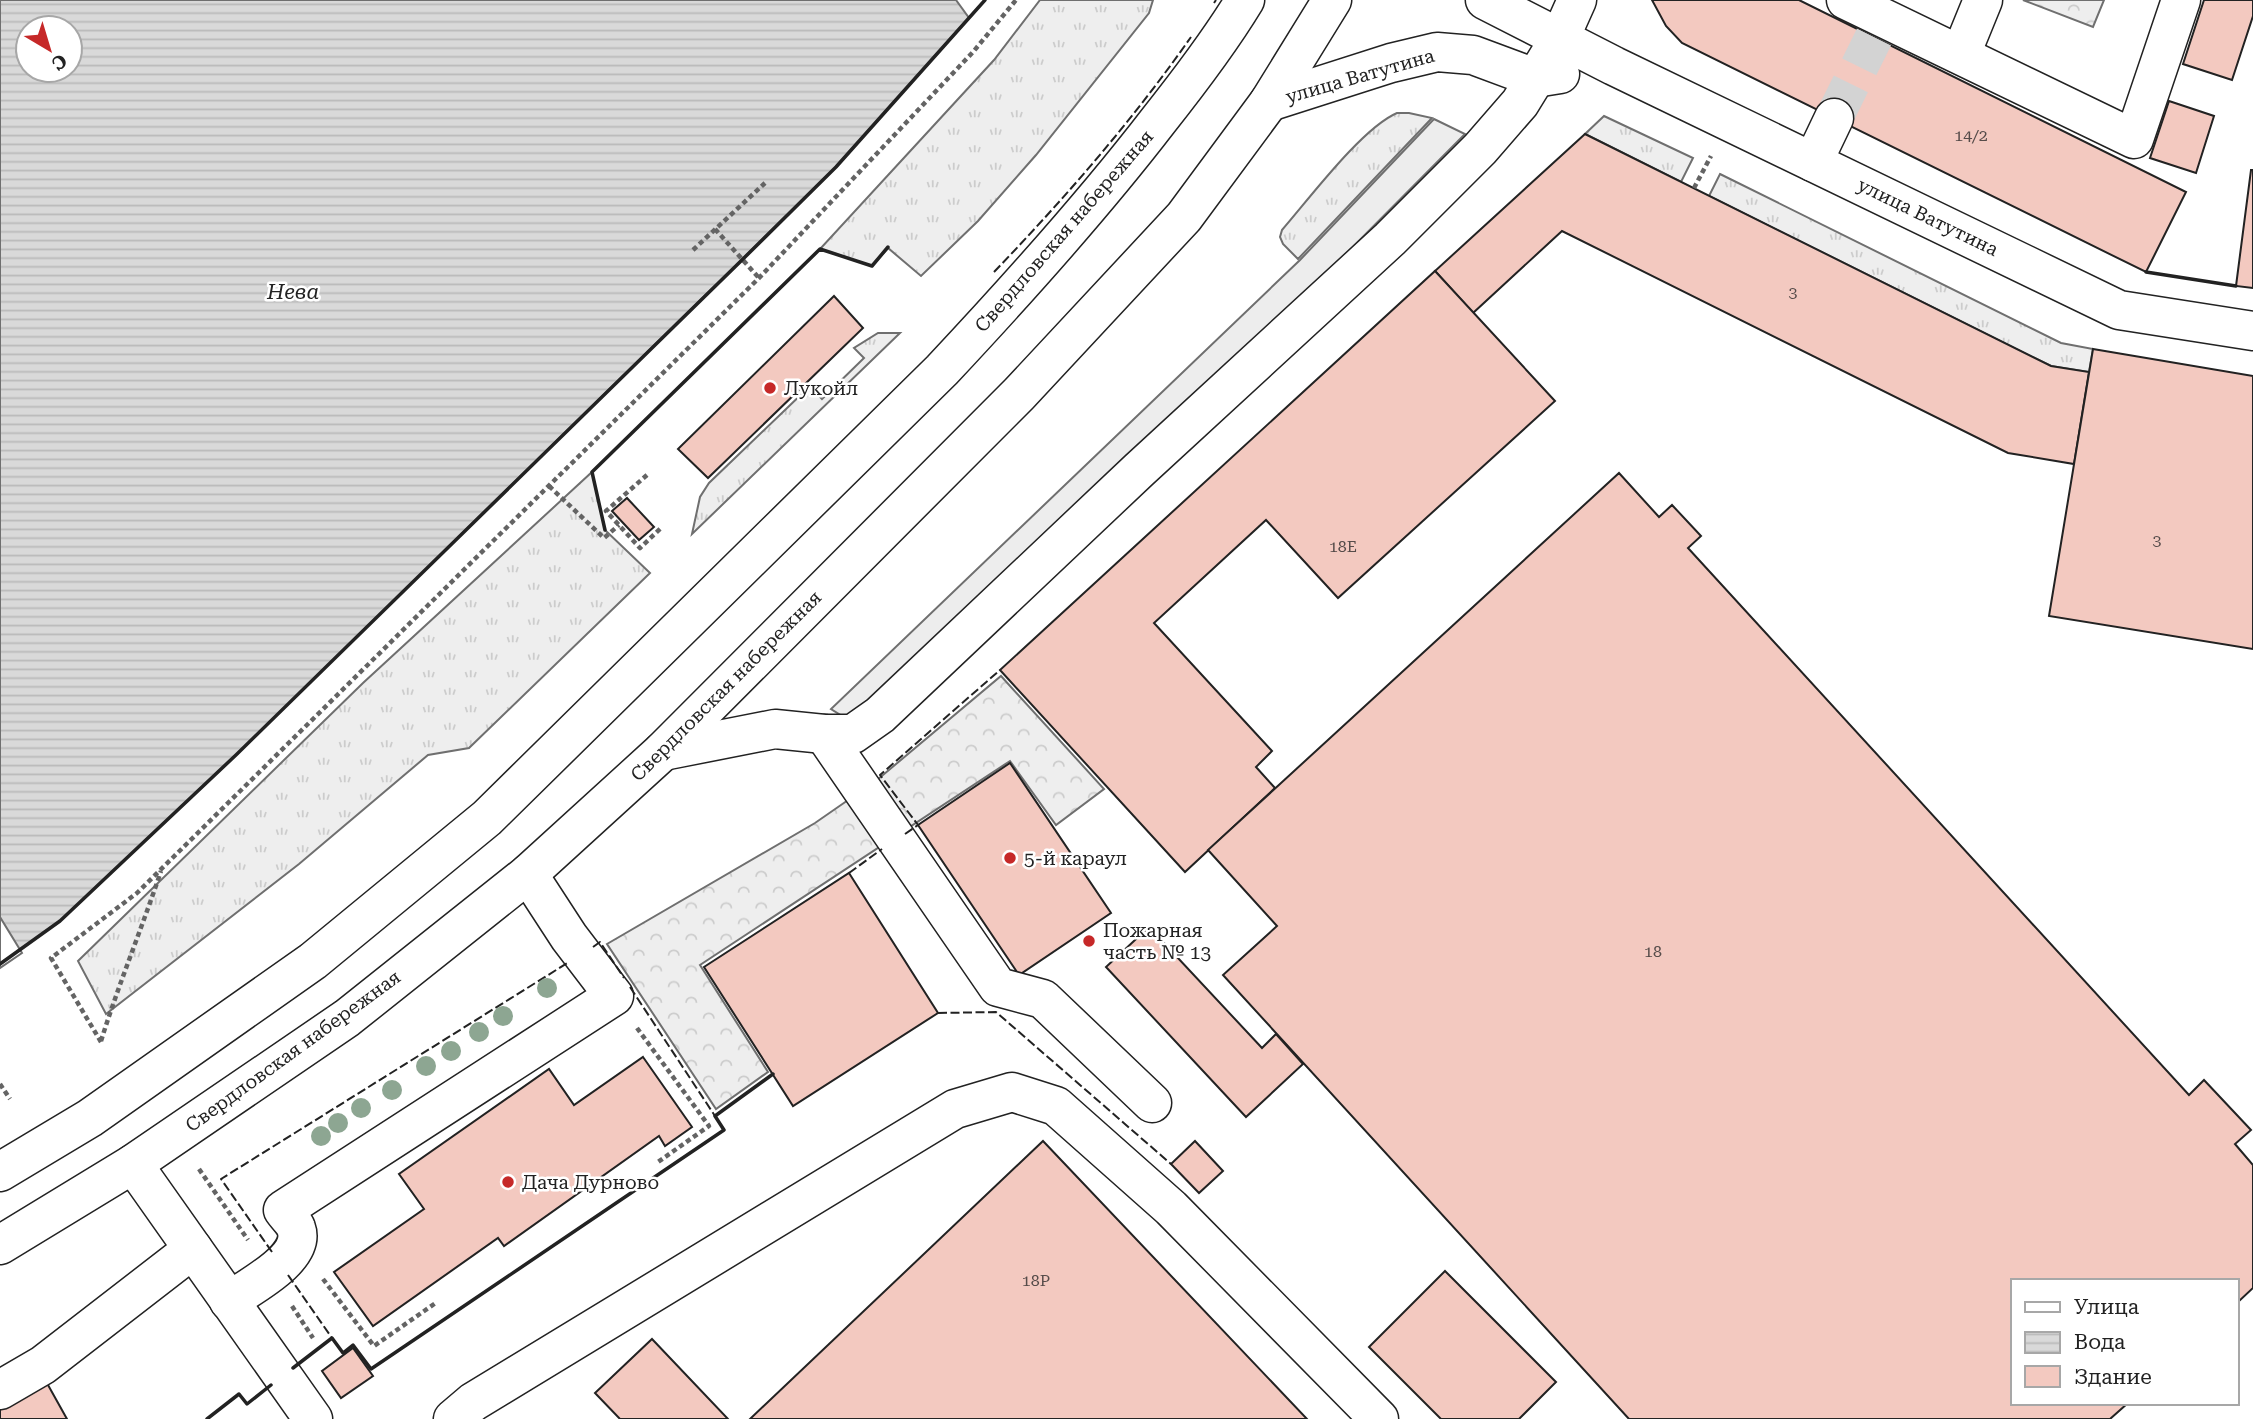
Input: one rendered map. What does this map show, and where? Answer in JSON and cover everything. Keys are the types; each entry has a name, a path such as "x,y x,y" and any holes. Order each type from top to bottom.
{"main road":[{"name":"Свердловская набережная","path":"0,1172 90,1118 313,961 487,818 932,380 1003,305 1111,183 1217,45 1245,0"},
{"name":"Свердловская набережная","path":"0,1245 133,1164 347,1018 528,874 663,751 1019,394 1184,217 1269,102 1332,0"},
{"name":"улица Ватутина","path":"1485,0 1614,66 2119,310 2253,331"},
{"path":"663,751 775,729 853,734 880,715 1139,470 1390,239 1480,149 1520,103 1560,37 1577,0"},
{"path":"1846,0 1879,28 1961,54 2134,139 2181,0"},
{"path":"1961,54 1983,0"},
{"name":"улица Ватутина","path":"1269,102 1391,63 1437,52 1473,55 1535,78 1614,66"},
{"path":"1813,162 1834,118"},
{"path":"824,734 998,987 1043,999 1152,1103"},
{"path":"229,1301 288,1258 297,1245 296,1229 283,1210 614,996 569,937 528,874"},
{"path":"472,1413 955,1109 1012,1092 1056,1106 1171,1208 1379,1419"},
{"path":"133,1164 313,1419"},
{"path":"0,1390 43,1365 193,1249"}],"path":[{"path":"162,869 138,942 116,993 101,1042 51,958 137,893 162,869 759,278 972,52 1016,0"},
{"path":"1694,188 1711,156"},
{"path":"693,250 765,183"},
{"path":"715,229 759,278"},
{"path":"647,475 606,511 640,548 662,527"},
{"path":"549,486 604,538 619,525"},
{"path":"614,996 709,1126 658,1162"},
{"path":"0,1084 10,1099"},
{"path":"297,1245 374,1346 437,1302"}],"green space":[{"path":"1040,0 1153,0 1149,13 1036,155 978,221 921,276 888,248 872,266 820,249 994,60"},
{"path":"2023,0 2104,0 2093,27"},
{"path":"1397,113 1432,118 1298,259 1283,244 1280,237 1282,230 1352,148 1383,121"},
{"path":"1604,116 1693,158 1681,182 1585,134"},
{"path":"1720,174 2061,343 2093,349 2089,372 2051,366 1709,196"},
{"path":"878,333 900,333 692,534 700,497 709,483 810,386 822,399 864,358 854,348"},
{"path":"592,472 605,530 650,573 469,748 428,755 299,864 106,1014 78,961 363,683"},
{"path":"1001,676 1104,789 1056,825 1010,761 700,965 768,1072 716,1109 607,944 815,823 877,780"}],"shaded area":[{"path":"1434,119 1465,134 1319,281 867,707 847,719 831,709 1300,260"}],"water":[{"name":"Нева","path":"0,0 956,0 969,18 836,167 237,754 60,921 0,964"}],"pier":[{"path":"0,917 22,953 0,968"}],"building":[{"path":"1652,0 1799,0 2186,192 2146,272 1682,43 1666,26"},
{"path":"2204,0 2253,0 2253,16 2232,80 2183,64"},
{"path":"2169,101 2214,116 2196,173 2150,158"},
{"path":"1585,134 2051,366 2089,372 2074,464 2008,453 1562,231 1473,313 1435,271"},
{"path":"2253,170 2253,288 2236,286"},
{"path":"1435,271 1555,401 1338,598 1266,520 1154,623 1272,751 1256,767 1275,788 1185,872 1000,670"},
{"name":"Лукойл","path":"834,296 863,328 708,478 678,449"},
{"path":"2093,349 2253,376 2253,649 2049,616"},
{"path":"1619,473 1659,517 1672,505 1701,536 1688,548 2189,1095 2204,1080 2251,1130 2235,1144 2253,1165 2253,1288 2239,1301 2239,1279 2011,1279 2011,1405 2126,1405 2110,1419 1629,1419 1223,975 1277,926 1208,850"},
{"path":"627,498 654,527 639,540 612,511"},
{"path":"1010,763 1111,913 1019,975 918,825"},
{"path":"849,873 938,1013 793,1106 704,967"},
{"path":"1149,927 1262,1048 1276,1034 1303,1064 1246,1117 1106,967"},
{"path":"643,1057 692,1127 665,1146 659,1136 504,1246 498,1238 373,1326 334,1272 424,1209 399,1174 549,1069 574,1105"},
{"path":"1043,1141 1307,1419 750,1419"},
{"path":"1195,1141 1223,1171 1199,1193 1171,1164"},
{"path":"1445,1271 1556,1382 1519,1419 1441,1419 1369,1347"},
{"path":"652,1339 728,1419 620,1419 595,1393"},
{"path":"353,1348 373,1376 341,1398 322,1371"},
{"path":"43,1376 67,1419 0,1419 0,1400"}],"tunnel":[{"path":"1834,118 1874,37"}],"fence":[{"path":"994,272 1097,158 1191,37"},
{"path":"905,834 918,825 880,775 1000,670"},
{"path":"849,873 882,849"},
{"path":"593,947 600,942 624,978"},
{"path":"272,1252 221,1179 569,962"},
{"path":"630,987 715,1116"},
{"path":"938,1013 996,1012 1171,1164"},
{"path":"288,1275 332,1338"}],"wall":[{"path":"0,964 60,921 237,754 741,261 836,167 985,0"},
{"path":"605,530 592,472 820,249 872,266 888,247"},
{"path":"2146,272 2236,286"},
{"path":"293,1368 332,1338 343,1353 353,1345 371,1369 724,1130 715,1116 773,1074"},
{"path":"207,1419 239,1394 247,1404 271,1385"}],"place":[{"name":"Лукойл","path":"770,388"},
{"name":"5-й караул","path":"1010,858"},
{"name":"Пожарная часть № 13","path":"1089,941"},
{"name":"Дача Дурново","path":"508,1182"}]}
